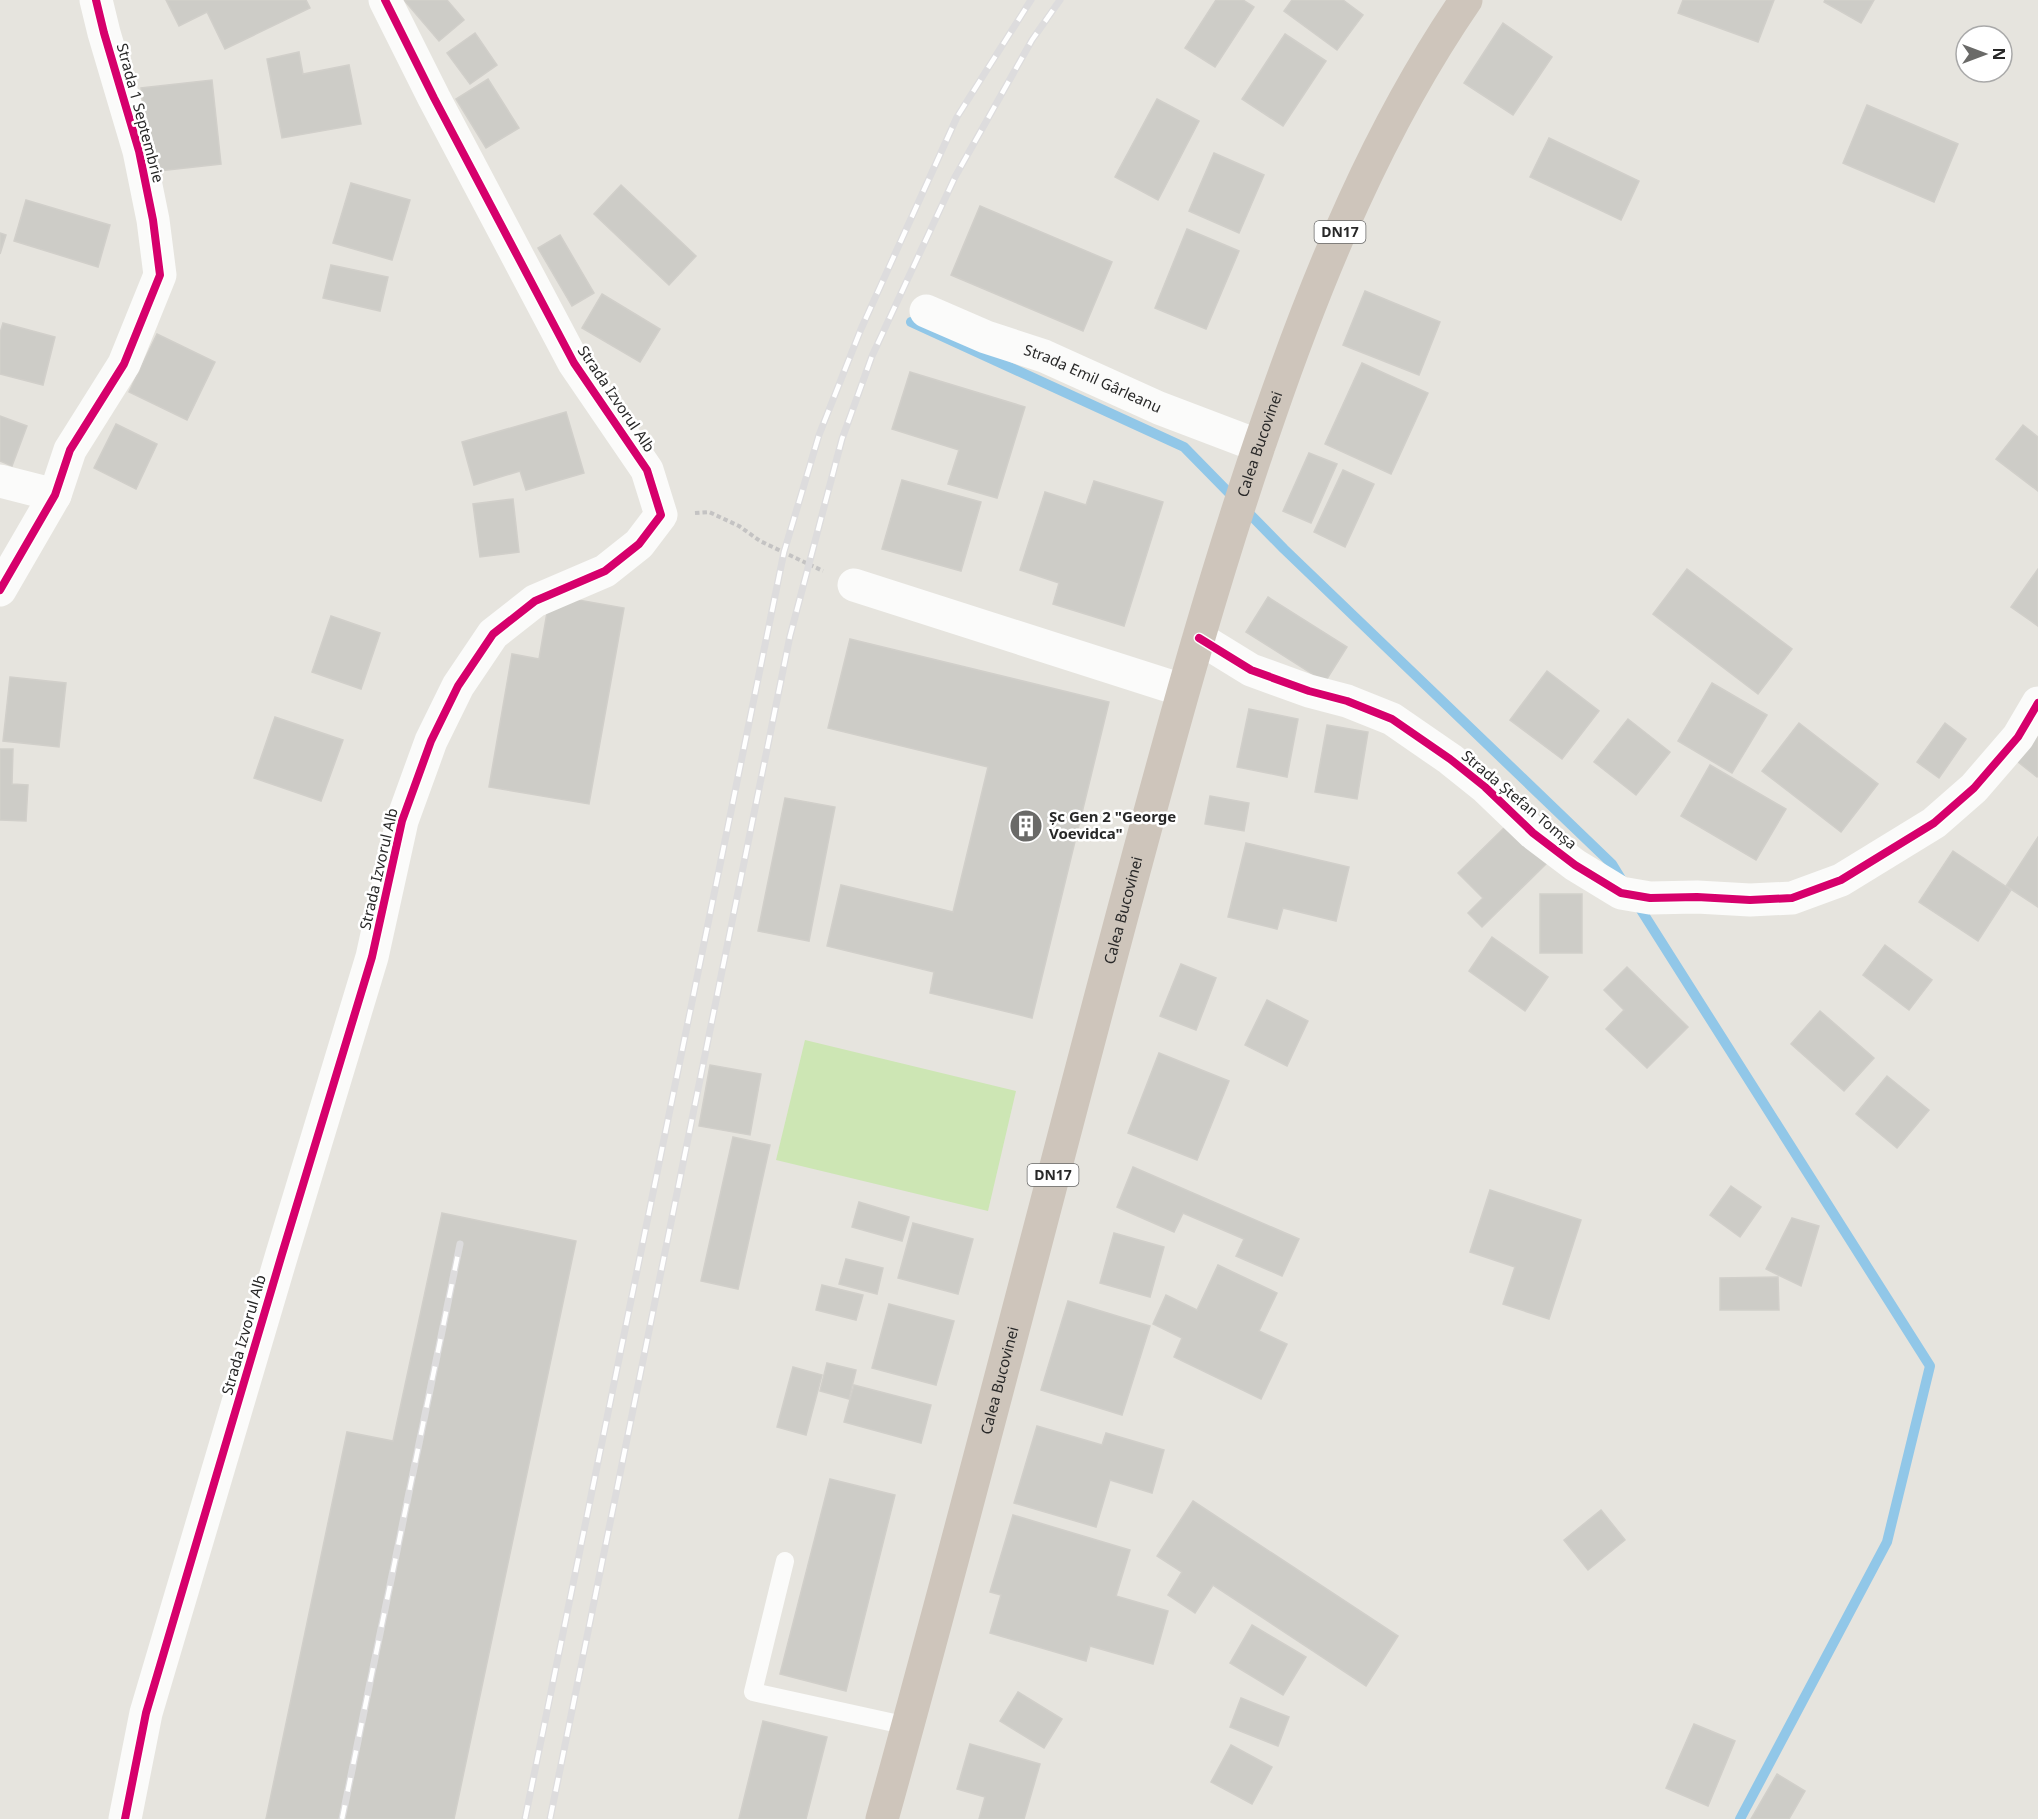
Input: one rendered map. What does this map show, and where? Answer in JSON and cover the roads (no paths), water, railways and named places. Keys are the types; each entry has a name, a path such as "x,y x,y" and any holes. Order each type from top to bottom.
{"highway":[{"name":"Calea Bucovinei","path":"882,1819 1182,690 1247,480 1293,346 1327,260 1360,189 1440,39 1466,0"}],"street":[{"name":"Strada 1 Septembrie","path":"0,590 55,495 70,450 124,364 160,275 153,220 139,152 96,0"},
{"name":"Strada Izvorul Alb","path":"125,1819 146,1713 372,957 402,821 430,741 458,686 493,634 535,601 605,570 639,544 660,516 648,470 574,363 385,0"},
{"name":"Strada Emil Gârleanu","path":"926,311 986,337 1044,356 1160,408 1259,446"},
{"path":"0,481 55,495"},
{"path":"854,585 1182,690"},
{"name":"Strada Ștefan Tomșa","path":"1199,638 1251,670 1309,691 1347,701 1392,719 1450,759 1485,787 1533,833 1575,865 1635,895 1750,900 1792,898 1841,880 1934,823 1966,795 2018,737 2038,703"}],"lane":[{"path":"785,1561 753,1692 908,1726"}],"waterway":[{"path":"911,322 1184,447 1284,549 1612,864 1623,882"},
{"path":"1636,902 1930,1366 1887,1542 1740,1819"}],"railway":[{"path":"525,1819 784,552 819,435 861,329 957,117 1031,0"},
{"path":"550,1819 790,636 842,439 872,356 955,177 1032,40 1060,0"},
{"path":"342,1819 460,1244"}],"place":[{"name":"Șc Gen 2 \"George Voevidca\"","path":"1026,826"}]}
